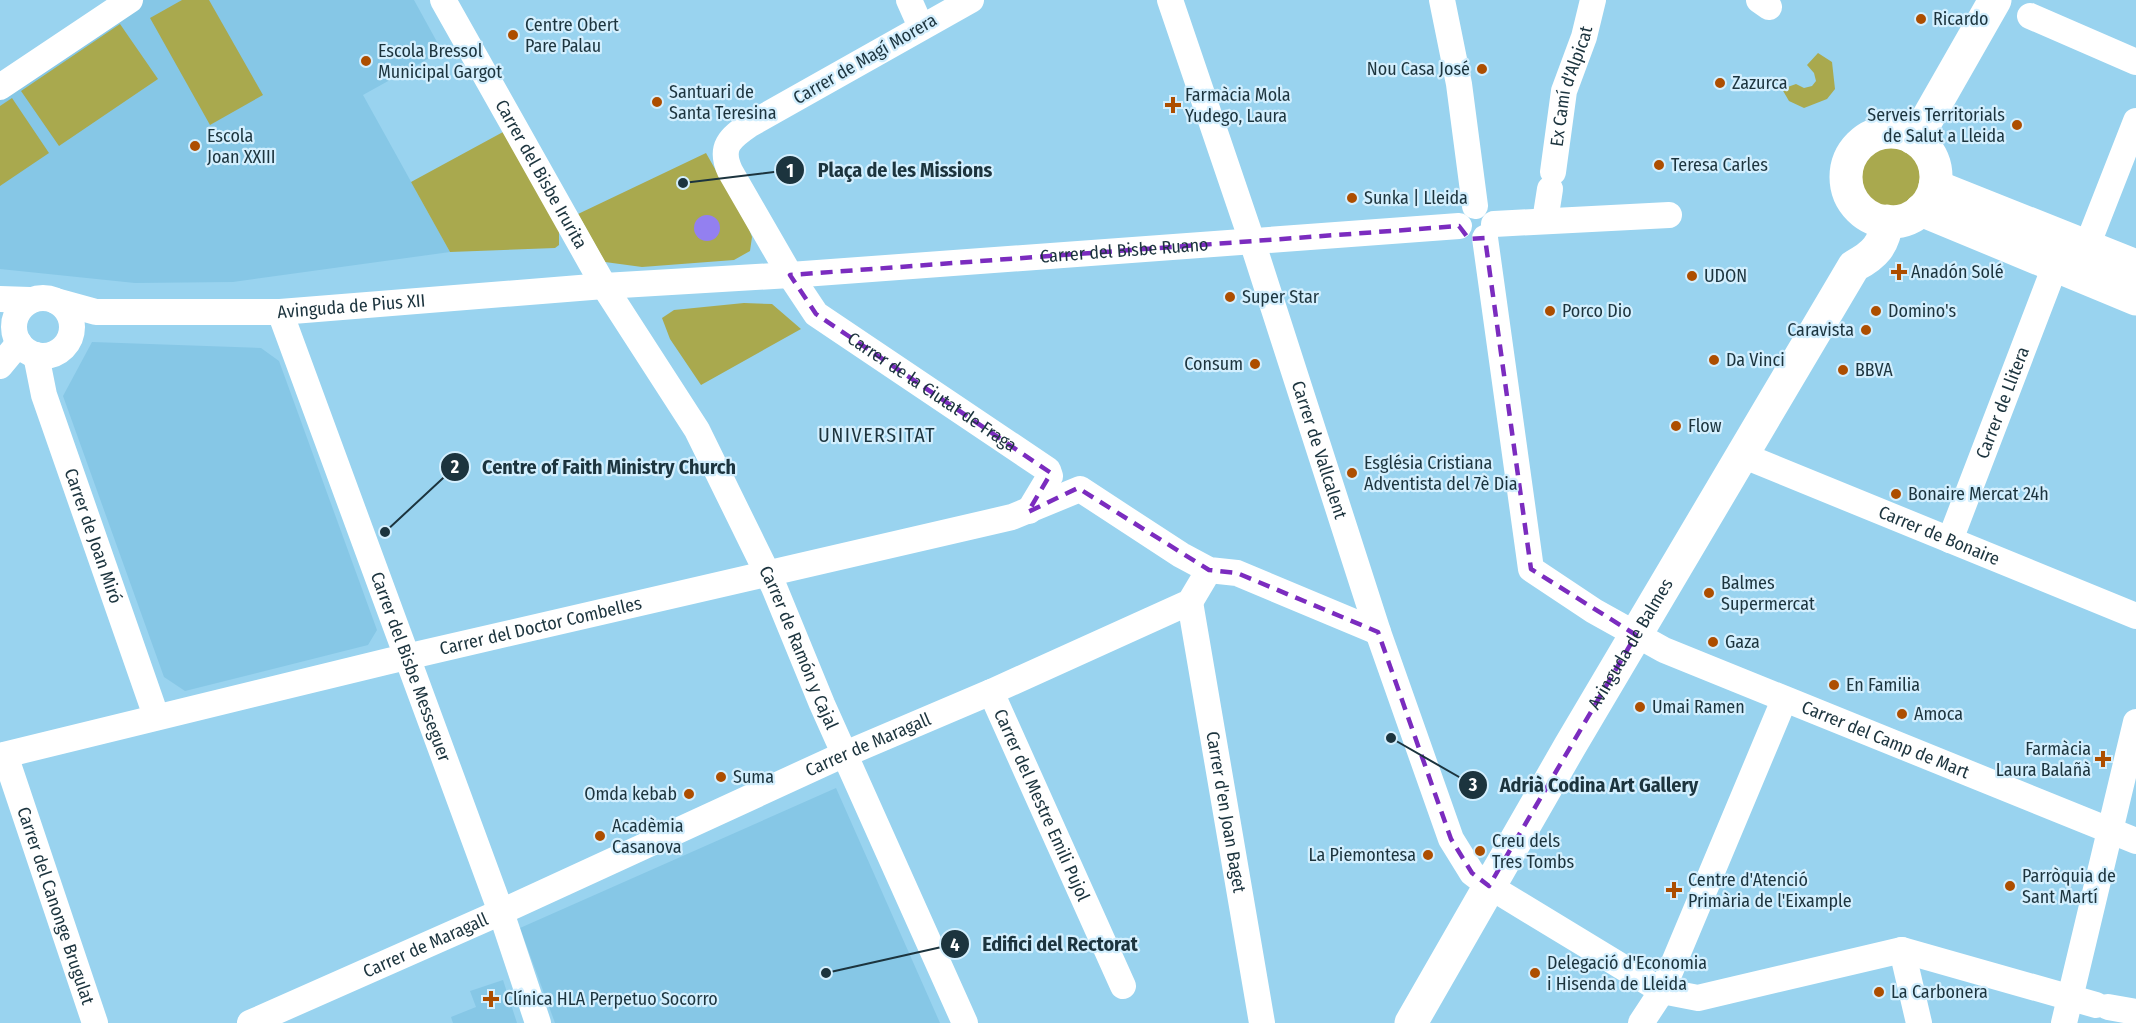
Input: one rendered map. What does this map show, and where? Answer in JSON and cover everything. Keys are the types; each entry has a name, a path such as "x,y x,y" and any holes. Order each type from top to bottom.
{"main road":[{"path":"1913,138 1922,128 1995,0"},
{"path":"1886,132 1900,133 1913,138 1931,157 1936,171 1928,198 1907,219 1875,216 1850,194 1847,167 1856,148 1873,136 1886,132"},
{"path":"1928,198 2087,246 2136,266"},
{"path":"1928,198 2055,266 2136,299"},
{"name":"Avinguda de Balmes","path":"1411,1023 1489,886 1854,266 1851,254 1875,216"}],"street":[{"path":"0,87 130,0"},
{"name":"Carrer del Bisbe Irurita","path":"443,0 604,286"},
{"path":"909,0 921,27"},
{"name":"Carrer de Magí Morera","path":"790,275 730,171 724,153 729,138 971,0"},
{"name":"Carrer de Vallcalent","path":"1170,0 1252,241 1378,632 1451,840 1472,873 1489,886 1662,991"},
{"path":"1442,0 1459,84 1474,206"},
{"name":"Ex Camí d'Alpicat","path":"1545,221 1564,91 1584,37 1593,0"},
{"path":"2030,16 2136,62"},
{"path":"2087,246 2136,121"},
{"path":"1474,206 1461,215 1460,226 1469,239 1490,231 1545,221 1669,215"},
{"path":"1474,206 1490,213 1490,231"},
{"name":"Carrer del Bisbe Ruano","path":"604,286 790,275 1460,226"},
{"name":"Carrer del Camp de Mart","path":"1490,231 1531,569 1636,635 1785,700 2136,841"},
{"name":"Carrer de Llitera","path":"1950,540 2055,266"},
{"name":"Carrer de la Ciutat de Fraga","path":"790,275 816,314 1048,470 1050,476 1046,485 1028,512"},
{"name":"Avinguda de Pius XII","path":"56,301 96,312 280,312 604,286"},
{"name":"Carrer de Ramón y Cajal","path":"604,286 697,430 767,572 844,754 964,1023"},
{"path":"0,298 30,300 48,298 68,310 72,332 69,341 55,354 17,336"},
{"path":"0,366 17,336 17,313 30,300"},
{"path":"72,332 96,312"},
{"name":"Carrer del Bisbe Messeguer","path":"280,312 501,912 538,1023"},
{"name":"Carrer de Joan Miró","path":"17,336 44,395 156,716"},
{"name":"Carrer de Bonaire","path":"1742,455 2136,616"},
{"name":"Carrer del Doctor Combelles","path":"2,756 156,716 1028,512 1080,489 1181,555 1209,570"},
{"path":"1190,602 1209,570 1237,573 1378,632"},
{"name":"Carrer de Maragall","path":"250,1023 501,912 844,754 991,692 1190,602"},
{"name":"Carrer d'en Joan Baget","path":"1190,602 1262,1023"},
{"name":"Carrer del Mestre Emili Pujol","path":"991,692 1123,986"},
{"path":"1641,1023 1662,991 1785,700"},
{"path":"2067,1011 2136,722"},
{"name":"Carrer del Canonge Brugulat","path":"2,756 95,1023"},
{"path":"1662,991 1698,998 1902,950 2067,1011 2102,1006 2136,1012"},
{"path":"1902,950 1919,1023"},
{"path":"1662,991 1666,1023"}],"highlighted area":[{"path":"1459,226 1469,239 1485,238 1531,569 1636,635 1489,886 1472,873 1451,839 1378,632 1237,573 1209,570 1078,488 1028,512 1051,473 816,314 790,275"}],"shaded area":[{"name":"Escola Joan XXIII","path":"144,0 414,0 442,51 363,95 450,252 233,282 135,283 0,269 0,97"},
{"path":"182,0 209,0 263,95 210,125 150,18"},
{"path":"120,24 158,79 59,146 21,91"},
{"path":"1818,53 1832,62 1835,89 1827,99 1804,108 1789,101 1782,89 1796,84 1804,88 1812,86 1816,81 1814,73 1807,65"},
{"path":"12,98 49,153 0,186 0,106"},
{"path":"503,132 559,228 559,245 555,248 450,252 411,182"},
{"path":"1886,146 1898,146 1914,155 1921,165 1923,177 1921,189 1914,199 1898,208 1886,208 1875,203 1866,194 1861,183 1861,171 1866,160 1875,151"},
{"path":"706,153 749,229 752,237 750,251 734,260 642,267 605,262 578,214"},
{"path":"707,215 716,219 720,228 716,237 707,241 698,237 694,228 698,219"},
{"path":"744,303 772,304 801,329 701,385 670,339 662,318 674,310"},
{"path":"92,342 261,348 279,361 377,630 368,645 185,691 164,677 63,396"},
{"path":"836,788 940,1023 555,1023 520,928"},
{"name":"Clínica HLA Perpetuo Socorro","path":"503,980 517,1023 453,1023 451,1017 476,1007 470,991"}],"place":[{"name":"Ricardo","path":"1921,19"},
{"name":"Centre Obert Pare Palau","path":"513,35"},
{"name":"Escola Bressol Municipal Gargot","path":"366,61"},
{"name":"Nou Casa José","path":"1482,69"},
{"name":"Zazurca","path":"1720,83"},
{"name":"Santuari de Santa Teresina","path":"657,102"},
{"name":"Farmàcia Mola Yudego, Laura","path":"1173,105"},
{"name":"Serveis Territorials de Salut a Lleida","path":"2017,125"},
{"name":"Escola Joan XXIII","path":"195,146"},
{"name":"Teresa Carles","path":"1659,165"},
{"name":"Plaça de les Missions","path":"683,183"},
{"name":"Sunka | Lleida","path":"1352,198"},
{"name":"Anadón Solé","path":"1899,272"},
{"name":"UDON","path":"1692,276"},
{"name":"Super Star","path":"1230,297"},
{"name":"Porco Dio","path":"1550,311"},
{"name":"Domino's","path":"1876,311"},
{"name":"Caravista","path":"1866,330"},
{"name":"Da Vinci","path":"1714,360"},
{"name":"Consum","path":"1255,364"},
{"name":"BBVA","path":"1843,370"},
{"name":"Flow","path":"1676,426"},
{"name":"Església Cristiana Adventista del 7è Dia","path":"1352,473"},
{"name":"Bonaire Mercat 24h","path":"1896,494"},
{"name":"Centre of Faith Ministry Church","path":"385,532"},
{"name":"Balmes Supermercat","path":"1709,593"},
{"name":"Gaza","path":"1713,642"},
{"name":"En Familia","path":"1834,685"},
{"name":"Umai Ramen","path":"1640,707"},
{"name":"Amoca","path":"1902,714"},
{"name":"Adrià Codina Art Gallery","path":"1391,738"},
{"name":"Farmàcia Laura Balañà","path":"2103,759"},
{"name":"Suma","path":"721,777"},
{"name":"Omda kebab","path":"689,794"},
{"name":"Acadèmia Casanova","path":"600,836"},
{"name":"Creu dels Tres Tombs","path":"1480,851"},
{"name":"La Piemontesa","path":"1428,855"},
{"name":"Parròquia de Sant Martí","path":"2010,886"},
{"name":"Centre d'Atenció Primària de l'Eixample","path":"1674,890"},
{"name":"Edifici del Rectorat","path":"826,973"},
{"name":"Delegació d'Economia i Hisenda de Lleida","path":"1535,973"},
{"name":"La Carbonera","path":"1879,992"},
{"name":"Clínica HLA Perpetuo Socorro","path":"491,999"}],"district":[{"name":"UNIVERSITAT","path":"877,435"}]}
